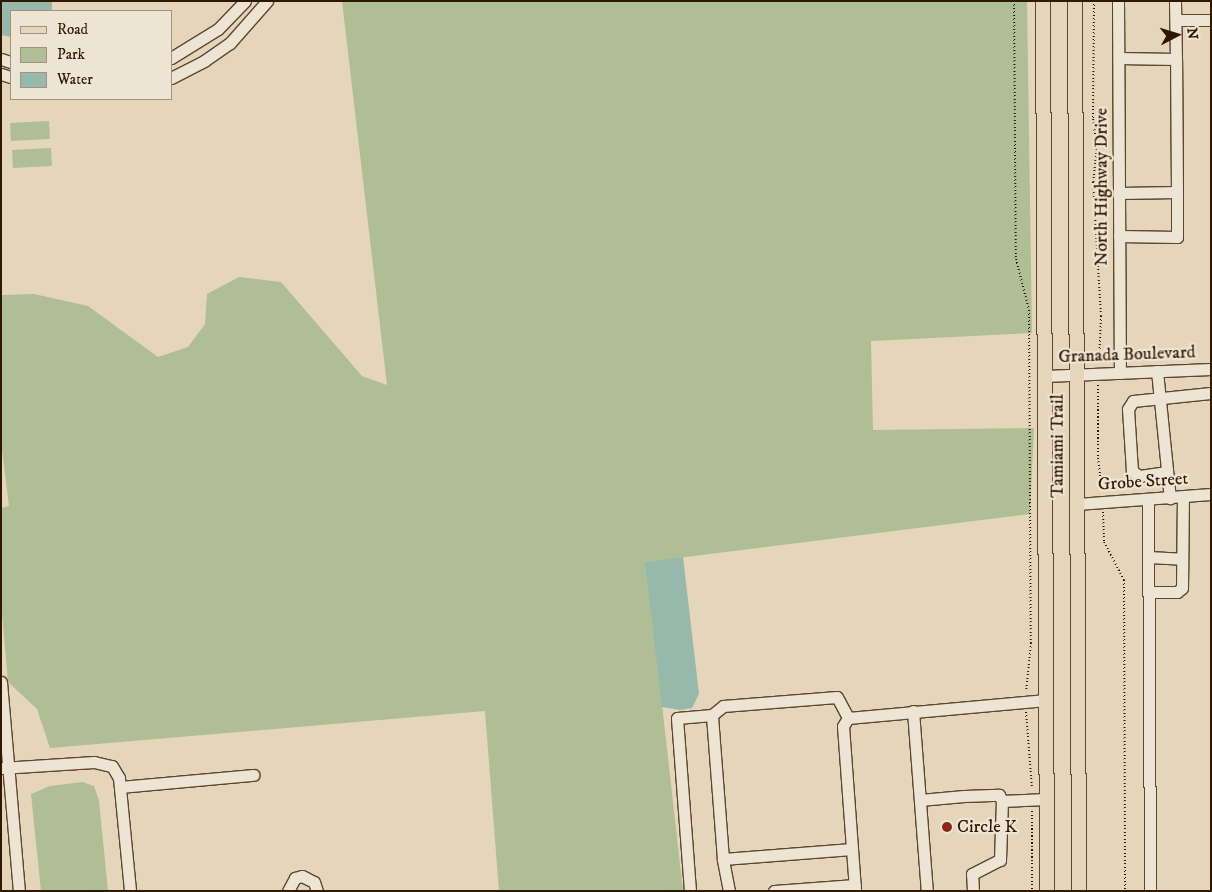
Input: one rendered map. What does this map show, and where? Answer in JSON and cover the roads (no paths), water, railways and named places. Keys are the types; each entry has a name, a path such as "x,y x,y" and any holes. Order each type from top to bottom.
{"main road":[{"name":"Tamiami Trail","path":"1043,1 1047,891"},
{"name":"Tamiami Trail","path":"1075,1 1079,891"}],"street":[{"path":"172,57 218,29 245,1"},
{"path":"172,77 204,61 230,43 267,1"},
{"name":"North Highway Drive","path":"1118,1 1120,373"},
{"path":"1119,236 1177,236 1175,1"},
{"path":"1176,20 1211,20"},
{"path":"1118,58 1176,59"},
{"path":"1119,193 1177,192"},
{"name":"Granada Boulevard","path":"1045,376 1211,369"},
{"path":"1157,371 1170,498"},
{"path":"1167,472 1139,476 1132,471 1128,409 1133,402 1160,397 1211,393"},
{"name":"Grobe Street","path":"1077,504 1211,494"},
{"path":"1149,592 1177,592 1182,588 1182,497"},
{"path":"1148,499 1150,891"},
{"path":"1148,557 1182,558"},
{"path":"1,682 5,768 19,891"},
{"path":"690,891 677,718 712,715 723,706 837,697 848,718"},
{"path":"848,718 1046,700"},
{"path":"913,711 927,891"},
{"path":"712,715 723,859 729,891"},
{"path":"774,891 855,888 843,726 848,718"},
{"path":"5,768 105,763 112,766 120,778 130,891"},
{"path":"120,787 253,775"},
{"path":"920,800 999,795 1002,801 1000,860 972,874 973,891"},
{"path":"1002,801 1046,799"},
{"path":"723,859 852,849"},
{"path":"288,891 295,878 302,876 314,882 317,891"}],"water":[{"path":"1,1 52,1 52,10 10,10 10,37 1,35"},
{"path":"683,557 699,694 692,708 680,710 662,707 645,562"}],"place":[{"name":"Circle K","path":"947,827"}]}
